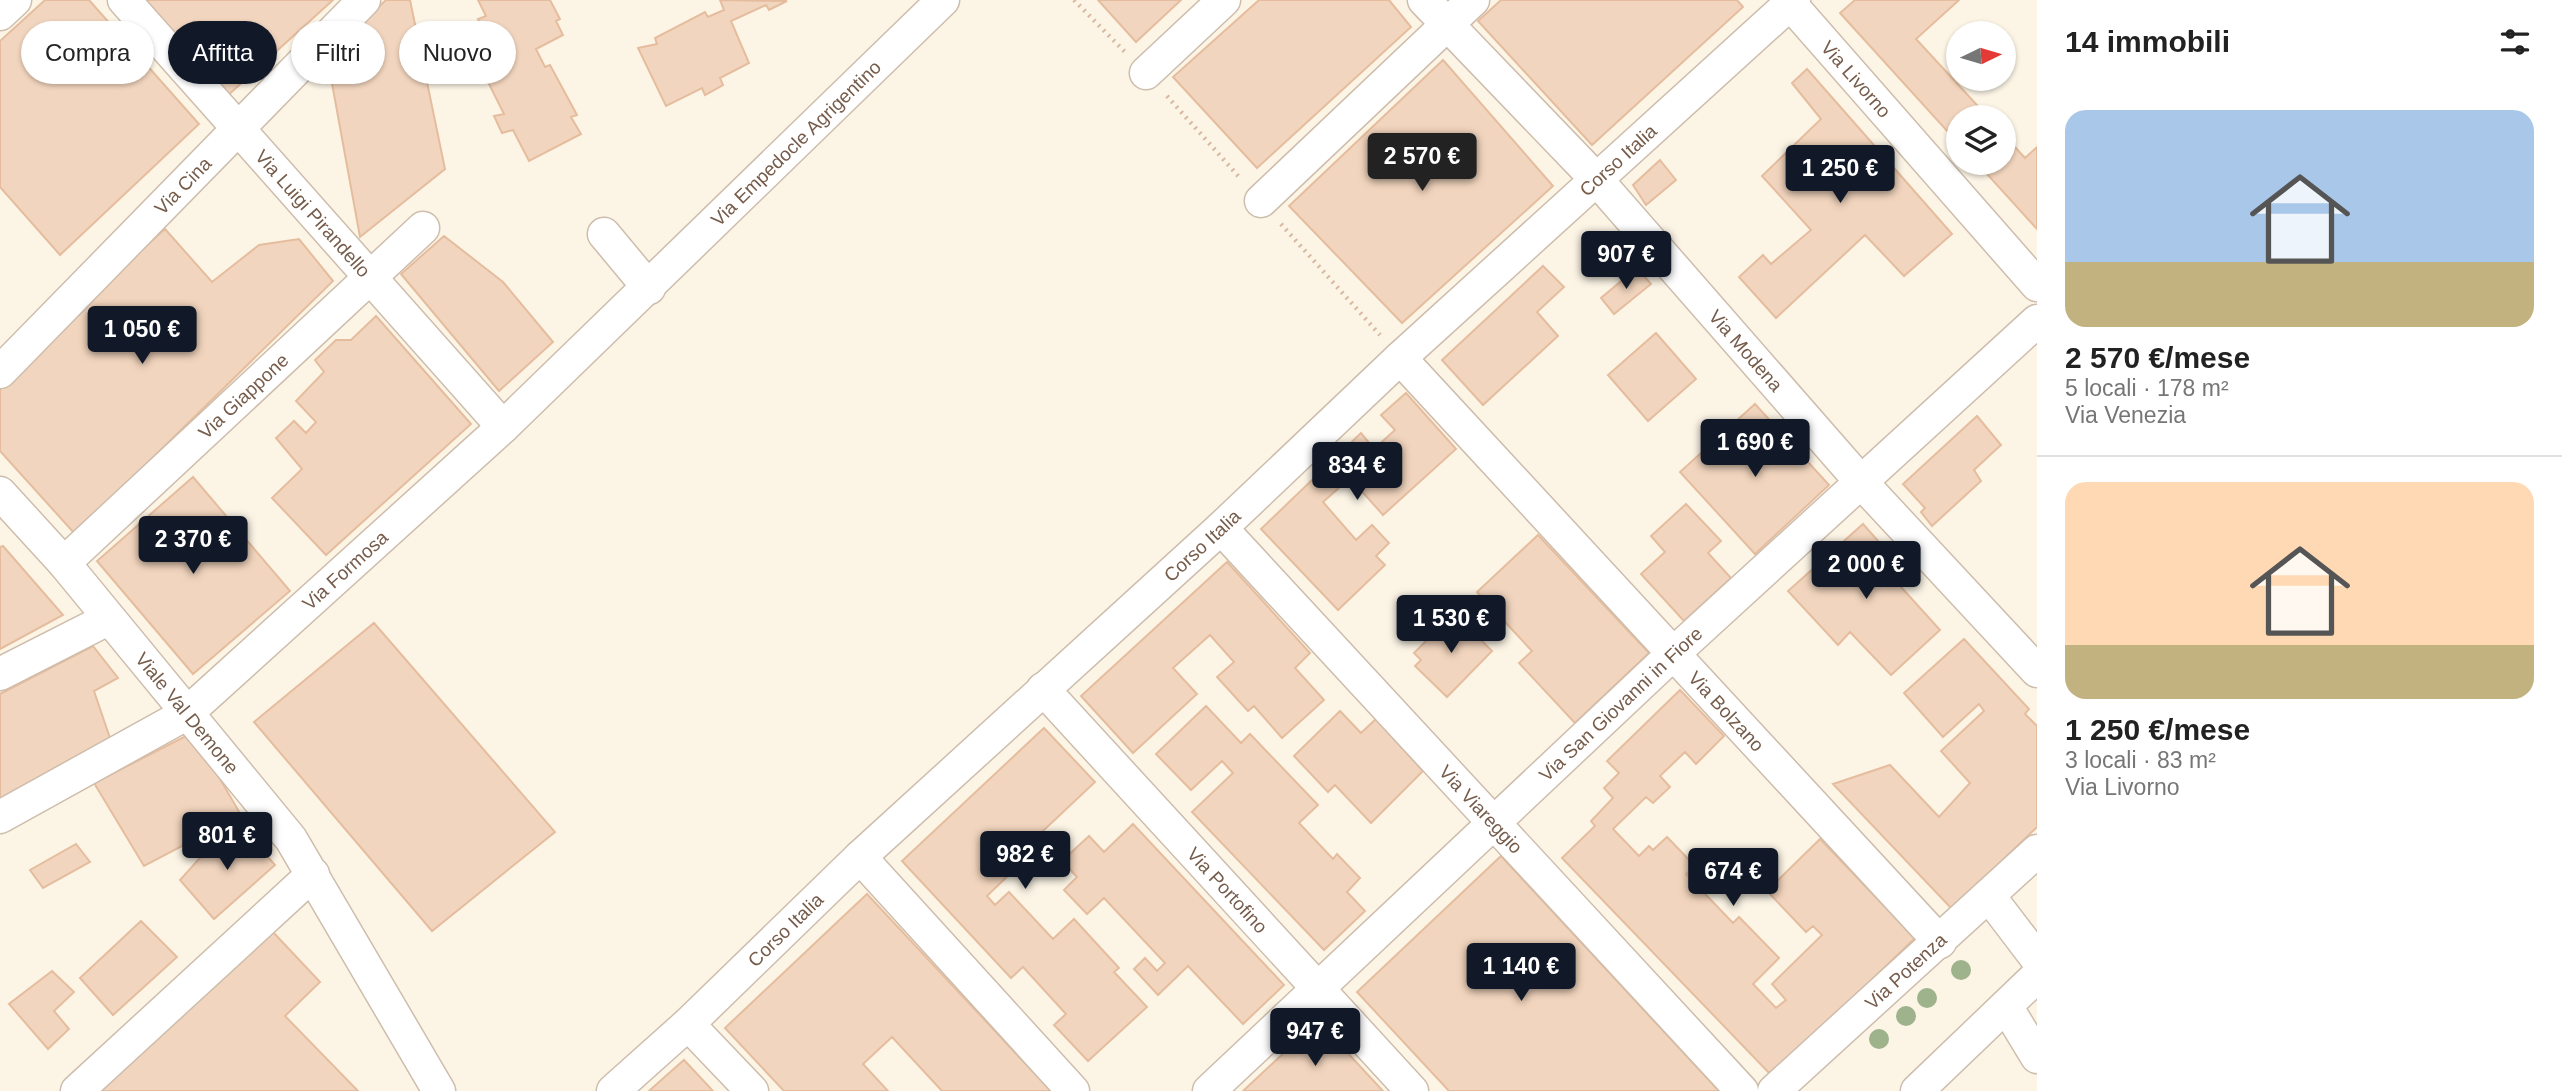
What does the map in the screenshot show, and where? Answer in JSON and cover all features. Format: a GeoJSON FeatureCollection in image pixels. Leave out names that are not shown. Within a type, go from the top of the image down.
{"type":"FeatureCollection","features":[{"type":"Feature","properties":{"kind":"street"},"geometry":{"type":"LineString","coordinates":[[0,14],[15,0]]}},
{"type":"Feature","properties":{"kind":"street","name":"Via Luigi Pirandello"},"geometry":{"type":"LineString","coordinates":[[124,0],[503,427]]}},
{"type":"Feature","properties":{"kind":"street","name":"Via Cina"},"geometry":{"type":"LineString","coordinates":[[0,372],[364,0]]}},
{"type":"Feature","properties":{"kind":"street","name":"Via Empedocle Agrigentino"},"geometry":{"type":"LineString","coordinates":[[503,427],[943,0]]}},
{"type":"Feature","properties":{"kind":"street"},"geometry":{"type":"LineString","coordinates":[[1146,73],[1224,0]]}},
{"type":"Feature","properties":{"kind":"street","name":"Via Modena"},"geometry":{"type":"LineString","coordinates":[[1424,0],[1597,180],[1862,483],[2037,671]]}},
{"type":"Feature","properties":{"kind":"street"},"geometry":{"type":"LineString","coordinates":[[1261,201],[1473,0]]}},
{"type":"Feature","properties":{"kind":"street","name":"Corso Italia"},"geometry":{"type":"LineString","coordinates":[[613,1091],[688,1024],[860,857],[1790,1]]}},
{"type":"Feature","properties":{"kind":"street","name":"Via Livorno"},"geometry":{"type":"LineString","coordinates":[[1790,1],[2037,285]]}},
{"type":"Feature","properties":{"kind":"street","name":"Via Giappone"},"geometry":{"type":"LineString","coordinates":[[65,563],[423,229]]}},
{"type":"Feature","properties":{"kind":"street"},"geometry":{"type":"LineString","coordinates":[[604,233],[649,288]]}},
{"type":"Feature","properties":{"kind":"street","name":"Via San Giovanni in Fiore"},"geometry":{"type":"LineString","coordinates":[[1209,1091],[1315,988],[1674,653],[2037,321]]}},
{"type":"Feature","properties":{"kind":"street","name":"Via Bolzano"},"geometry":{"type":"LineString","coordinates":[[1400,358],[1940,942]]}},
{"type":"Feature","properties":{"kind":"street","name":"Via Formosa"},"geometry":{"type":"LineString","coordinates":[[0,817],[186,714],[503,427]]}},
{"type":"Feature","properties":{"kind":"street","name":"Viale Val Demone"},"geometry":{"type":"LineString","coordinates":[[4,505],[65,563],[108,619],[291,839],[313,874],[429,1086]]}},
{"type":"Feature","properties":{"kind":"street","name":"Via Viareggio"},"geometry":{"type":"LineString","coordinates":[[1221,527],[1742,1091]]}},
{"type":"Feature","properties":{"kind":"street"},"geometry":{"type":"LineString","coordinates":[[0,674],[108,619]]}},
{"type":"Feature","properties":{"kind":"street","name":"Via Portofino"},"geometry":{"type":"LineString","coordinates":[[1043,689],[1412,1091]]}},
{"type":"Feature","properties":{"kind":"street","name":"Via Potenza"},"geometry":{"type":"LineString","coordinates":[[1774,1091],[2037,851]]}},
{"type":"Feature","properties":{"kind":"street"},"geometry":{"type":"LineString","coordinates":[[860,857],[1073,1091]]}},
{"type":"Feature","properties":{"kind":"street"},"geometry":{"type":"LineString","coordinates":[[77,1091],[313,874]]}},
{"type":"Feature","properties":{"kind":"street"},"geometry":{"type":"LineString","coordinates":[[1989,896],[2037,959]]}},
{"type":"Feature","properties":{"kind":"street"},"geometry":{"type":"LineString","coordinates":[[1917,1091],[2037,976]]}},
{"type":"Feature","properties":{"kind":"street"},"geometry":{"type":"LineString","coordinates":[[2006,1006],[2037,1057]]}},
{"type":"Feature","properties":{"kind":"street"},"geometry":{"type":"LineString","coordinates":[[688,1024],[752,1091]]}},
{"type":"Feature","properties":{"kind":"building"},"geometry":{"type":"Polygon","coordinates":[[[45,0],[89,0],[108,21],[22,21],[45,0]]]}},
{"type":"Feature","properties":{"kind":"building"},"geometry":{"type":"Polygon","coordinates":[[[142,0],[333,0],[310,21],[291,21],[291,38],[277,51],[277,21],[168,21],[168,30],[142,0]]]}},
{"type":"Feature","properties":{"kind":"building"},"geometry":{"type":"Polygon","coordinates":[[[386,0],[410,0],[414,21],[399,21],[399,84],[427,84],[445,169],[360,237],[332,84],[385,84],[385,21],[364,21],[386,0]]]}},
{"type":"Feature","properties":{"kind":"building"},"geometry":{"type":"Polygon","coordinates":[[[478,0],[550,0],[560,19],[556,21],[563,35],[536,49],[545,67],[550,65],[577,115],[571,117],[581,134],[529,161],[513,130],[502,133],[494,116],[504,114],[489,84],[516,84],[516,21],[479,21],[478,19],[486,16],[478,0]]]}},
{"type":"Feature","properties":{"kind":"building"},"geometry":{"type":"Polygon","coordinates":[[[720,0],[787,1],[769,10],[766,5],[731,21],[749,63],[720,78],[723,85],[705,95],[702,88],[666,106],[638,48],[657,44],[655,38],[705,12],[708,17],[724,10],[720,0]]]}},
{"type":"Feature","properties":{"kind":"building"},"geometry":{"type":"Polygon","coordinates":[[[1098,0],[1181,0],[1136,42],[1098,0]]]}},
{"type":"Feature","properties":{"kind":"building"},"geometry":{"type":"Polygon","coordinates":[[[1259,0],[1389,0],[1411,27],[1257,168],[1173,77],[1259,0]]]}},
{"type":"Feature","properties":{"kind":"building"},"geometry":{"type":"Polygon","coordinates":[[[1501,0],[1737,0],[1743,7],[1592,145],[1478,21],[1501,0]]]}},
{"type":"Feature","properties":{"kind":"building"},"geometry":{"type":"Polygon","coordinates":[[[1855,0],[1959,0],[1916,39],[1946,72],[1946,91],[1964,91],[1977,105],[1946,105],[1946,130],[1840,13],[1855,0]]]}},
{"type":"Feature","properties":{"kind":"building"},"geometry":{"type":"Polygon","coordinates":[[[21,22],[21,84],[154,84],[154,73],[199,124],[60,255],[0,187],[0,41],[21,22]]]}},
{"type":"Feature","properties":{"kind":"building"},"geometry":{"type":"Polygon","coordinates":[[[1443,60],[1553,186],[1402,323],[1289,206],[1443,60]]]}},
{"type":"Feature","properties":{"kind":"building"},"geometry":{"type":"Polygon","coordinates":[[[1807,69],[1952,234],[1904,276],[1865,235],[1776,318],[1739,277],[1763,255],[1771,264],[1811,230],[1762,176],[1821,119],[1792,83],[1807,69]]]}},
{"type":"Feature","properties":{"kind":"building"},"geometry":{"type":"Polygon","coordinates":[[[215,84],[240,84],[226,97],[215,84]]]}},
{"type":"Feature","properties":{"kind":"building"},"geometry":{"type":"Polygon","coordinates":[[[2037,147],[2037,229],[1988,175],[2016,175],[2016,148],[2025,158],[2037,147]]]}},
{"type":"Feature","properties":{"kind":"building"},"geometry":{"type":"Polygon","coordinates":[[[1660,160],[1676,180],[1646,205],[1633,185],[1660,160]]]}},
{"type":"Feature","properties":{"kind":"building"},"geometry":{"type":"Polygon","coordinates":[[[165,229],[212,282],[259,245],[299,239],[333,281],[75,534],[0,451],[0,377],[165,229]]]}},
{"type":"Feature","properties":{"kind":"building"},"geometry":{"type":"Polygon","coordinates":[[[444,236],[503,282],[553,342],[499,391],[401,274],[444,236]]]}},
{"type":"Feature","properties":{"kind":"building"},"geometry":{"type":"Polygon","coordinates":[[[1543,266],[1564,287],[1537,312],[1558,336],[1483,405],[1442,360],[1543,266]]]}},
{"type":"Feature","properties":{"kind":"building"},"geometry":{"type":"Polygon","coordinates":[[[1637,268],[1651,284],[1614,314],[1601,298],[1637,268]]]}},
{"type":"Feature","properties":{"kind":"building"},"geometry":{"type":"Polygon","coordinates":[[[376,316],[471,424],[326,555],[272,498],[302,469],[276,438],[294,421],[306,433],[316,422],[296,401],[324,372],[315,360],[336,340],[351,340],[376,316]]]}},
{"type":"Feature","properties":{"kind":"building"},"geometry":{"type":"Polygon","coordinates":[[[1656,333],[1696,379],[1648,421],[1608,375],[1656,333]]]}},
{"type":"Feature","properties":{"kind":"building"},"geometry":{"type":"Polygon","coordinates":[[[1406,393],[1456,449],[1383,515],[1350,478],[1323,502],[1356,540],[1372,525],[1389,543],[1376,556],[1385,565],[1338,610],[1261,529],[1361,433],[1374,449],[1395,430],[1381,415],[1406,393]]]}},
{"type":"Feature","properties":{"kind":"building"},"geometry":{"type":"Polygon","coordinates":[[[1755,404],[1829,485],[1755,554],[1680,472],[1755,404]]]}},
{"type":"Feature","properties":{"kind":"building"},"geometry":{"type":"Polygon","coordinates":[[[1977,416],[2001,445],[1974,470],[1981,481],[1932,526],[1921,512],[1925,508],[1903,484],[1977,416]]]}},
{"type":"Feature","properties":{"kind":"building"},"geometry":{"type":"Polygon","coordinates":[[[193,477],[290,591],[193,674],[97,561],[193,477]]]}},
{"type":"Feature","properties":{"kind":"building"},"geometry":{"type":"Polygon","coordinates":[[[1686,504],[1721,541],[1708,553],[1731,578],[1684,621],[1641,574],[1665,552],[1651,536],[1686,504]]]}},
{"type":"Feature","properties":{"kind":"building"},"geometry":{"type":"Polygon","coordinates":[[[1863,524],[1910,577],[1901,587],[1940,630],[1891,675],[1850,632],[1838,645],[1788,591],[1863,524]]]}},
{"type":"Feature","properties":{"kind":"building"},"geometry":{"type":"Polygon","coordinates":[[[1538,535],[1649,653],[1575,723],[1519,663],[1532,651],[1477,592],[1538,535]]]}},
{"type":"Feature","properties":{"kind":"building"},"geometry":{"type":"Polygon","coordinates":[[[3,546],[63,615],[0,649],[0,547],[3,546]]]}},
{"type":"Feature","properties":{"kind":"building"},"geometry":{"type":"Polygon","coordinates":[[[1227,562],[1310,653],[1295,668],[1324,700],[1282,738],[1254,706],[1248,711],[1217,677],[1234,662],[1210,635],[1173,668],[1197,694],[1133,753],[1081,696],[1227,562]]]}},
{"type":"Feature","properties":{"kind":"building"},"geometry":{"type":"Polygon","coordinates":[[[1454,613],[1492,651],[1447,697],[1415,666],[1421,660],[1414,653],[1454,613]]]}},
{"type":"Feature","properties":{"kind":"building"},"geometry":{"type":"Polygon","coordinates":[[[374,623],[555,832],[432,931],[254,722],[374,623]]]}},
{"type":"Feature","properties":{"kind":"building"},"geometry":{"type":"Polygon","coordinates":[[[1964,639],[2029,709],[2025,714],[2037,726],[2037,827],[1952,909],[1833,784],[1890,765],[1939,817],[1970,783],[1941,751],[1984,711],[1979,704],[1943,737],[1904,693],[1964,639]]]}},
{"type":"Feature","properties":{"kind":"building"},"geometry":{"type":"Polygon","coordinates":[[[93,646],[118,678],[94,691],[112,744],[0,802],[0,694],[93,646]]]}},
{"type":"Feature","properties":{"kind":"building"},"geometry":{"type":"Polygon","coordinates":[[[1680,690],[1724,736],[1696,764],[1685,752],[1660,776],[1670,787],[1653,803],[1646,797],[1613,829],[1639,856],[1649,846],[1653,850],[1667,837],[1695,866],[1686,874],[1733,923],[1739,917],[1779,958],[1753,984],[1776,1008],[1786,1000],[1772,984],[1822,935],[1813,926],[1806,932],[1767,891],[1820,839],[1915,938],[1772,1076],[1562,858],[1595,826],[1591,821],[1613,798],[1604,788],[1619,773],[1607,761],[1680,690]]]}},
{"type":"Feature","properties":{"kind":"building"},"geometry":{"type":"Polygon","coordinates":[[[1206,706],[1241,743],[1250,734],[1318,805],[1299,823],[1333,859],[1337,854],[1360,878],[1347,892],[1365,911],[1324,950],[1192,812],[1233,773],[1222,761],[1191,790],[1156,754],[1206,706]]]}},
{"type":"Feature","properties":{"kind":"building"},"geometry":{"type":"Polygon","coordinates":[[[1340,711],[1361,733],[1376,719],[1423,771],[1371,823],[1335,785],[1328,792],[1294,756],[1340,711]]]}},
{"type":"Feature","properties":{"kind":"building"},"geometry":{"type":"Polygon","coordinates":[[[1044,728],[1095,782],[1011,861],[1017,867],[987,896],[995,905],[1009,892],[1053,939],[1074,919],[1119,968],[1114,972],[1147,1007],[1088,1061],[1054,1025],[1066,1014],[1023,967],[1011,978],[902,861],[1044,728]]]}},
{"type":"Feature","properties":{"kind":"building"},"geometry":{"type":"Polygon","coordinates":[[[186,736],[216,772],[241,815],[144,866],[94,783],[186,736]]]}},
{"type":"Feature","properties":{"kind":"building"},"geometry":{"type":"Polygon","coordinates":[[[1133,824],[1284,985],[1243,1024],[1188,966],[1158,995],[1134,969],[1145,958],[1157,971],[1165,963],[1104,898],[1087,914],[1064,890],[1077,877],[1062,861],[1089,836],[1104,852],[1133,824]]]}},
{"type":"Feature","properties":{"kind":"building"},"geometry":{"type":"Polygon","coordinates":[[[243,829],[275,865],[214,919],[180,880],[207,850],[243,829]]]}},
{"type":"Feature","properties":{"kind":"building"},"geometry":{"type":"Polygon","coordinates":[[[76,844],[90,862],[43,888],[30,870],[76,844]]]}},
{"type":"Feature","properties":{"kind":"building"},"geometry":{"type":"Polygon","coordinates":[[[1501,856],[1719,1091],[1449,1091],[1357,992],[1501,856]]]}},
{"type":"Feature","properties":{"kind":"building"},"geometry":{"type":"Polygon","coordinates":[[[867,894],[1051,1091],[942,1091],[892,1037],[863,1064],[888,1091],[784,1091],[725,1028],[867,894]]]}},
{"type":"Feature","properties":{"kind":"building"},"geometry":{"type":"Polygon","coordinates":[[[141,921],[177,957],[113,1015],[80,978],[141,921]]]}},
{"type":"Feature","properties":{"kind":"building"},"geometry":{"type":"Polygon","coordinates":[[[272,931],[320,982],[285,1016],[358,1091],[100,1091],[272,931]]]}},
{"type":"Feature","properties":{"kind":"building"},"geometry":{"type":"Polygon","coordinates":[[[52,971],[74,992],[54,1011],[69,1029],[48,1049],[9,1004],[52,971]]]}},
{"type":"Feature","properties":{"kind":"building"},"geometry":{"type":"Polygon","coordinates":[[[1318,1021],[1383,1091],[1243,1091],[1318,1021]]]}},
{"type":"Feature","properties":{"kind":"building"},"geometry":{"type":"Polygon","coordinates":[[[684,1060],[713,1091],[649,1091],[668,1074],[684,1060]]]}}]}
